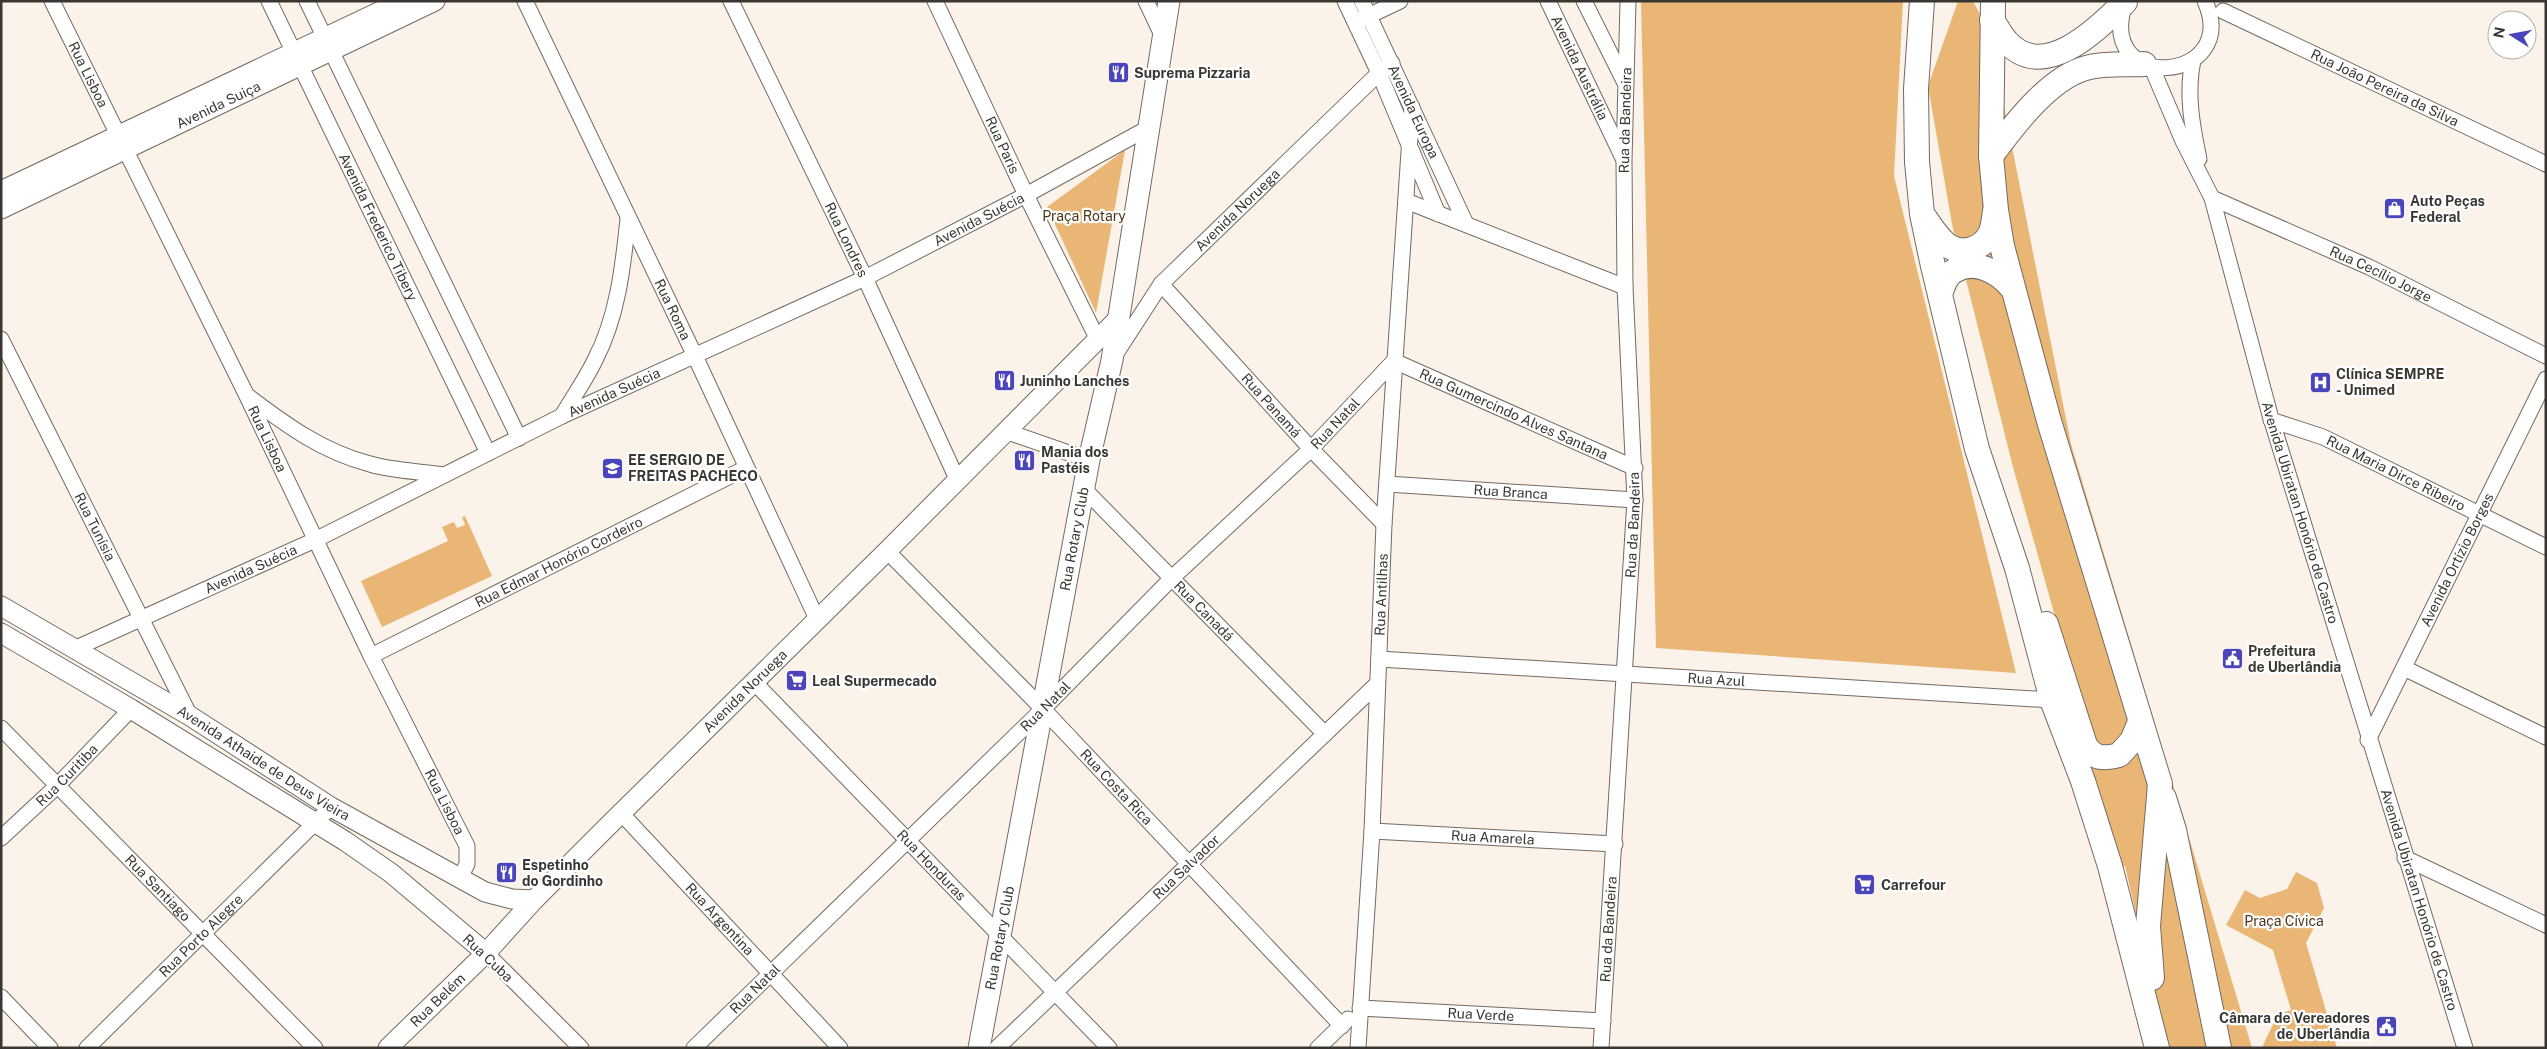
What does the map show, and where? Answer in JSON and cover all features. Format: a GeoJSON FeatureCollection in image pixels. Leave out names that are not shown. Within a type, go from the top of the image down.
{"type":"FeatureCollection","features":[{"type":"Feature","properties":{"kind":"main road","name":"Rua Rotary Club"},"geometry":{"type":"LineString","coordinates":[[979,1048],[1089,460],[1112,360],[1169,1]]}},
{"type":"Feature","properties":{"kind":"main road"},"geometry":{"type":"LineString","coordinates":[[1922,1],[1916,89],[1917,162],[1922,214],[1940,294],[1977,449],[2017,568],[2052,700],[2083,781],[2112,875],[2158,1048]]}},
{"type":"Feature","properties":{"kind":"main road"},"geometry":{"type":"LineString","coordinates":[[1992,11],[2008,43],[2022,53],[2040,56],[2058,53],[2074,46],[2093,32],[2125,2]]}},
{"type":"Feature","properties":{"kind":"main road"},"geometry":{"type":"LineString","coordinates":[[1992,11],[1992,156],[1996,210],[2012,288],[2049,421],[2174,830],[2219,1048]]}},
{"type":"Feature","properties":{"kind":"main road"},"geometry":{"type":"LineString","coordinates":[[1992,156],[2011,129],[2032,106],[2070,75],[2099,66],[2148,66]]}},
{"type":"Feature","properties":{"kind":"main road"},"geometry":{"type":"LineString","coordinates":[[1922,214],[1948,245],[1959,250],[1970,250],[1980,246],[1990,233],[1996,210]]}},
{"type":"Feature","properties":{"kind":"main road"},"geometry":{"type":"LineString","coordinates":[[1940,294],[1945,281],[1952,271],[1966,266],[1988,269],[2003,277],[2012,288]]}},
{"type":"Feature","properties":{"kind":"main road"},"geometry":{"type":"LineString","coordinates":[[2017,568],[2040,605],[2085,745],[2090,753],[2098,758],[2118,755],[2132,741],[2140,722]]}},
{"type":"Feature","properties":{"kind":"main road"},"geometry":{"type":"LineString","coordinates":[[2083,781],[2106,902],[2144,1048]]}},
{"type":"Feature","properties":{"kind":"main road"},"geometry":{"type":"LineString","coordinates":[[2160,784],[2148,926],[2148,950],[2169,1048]]}},
{"type":"Feature","properties":{"kind":"street","name":"Rua Lisboa"},"geometry":{"type":"LineString","coordinates":[[52,1],[246,394],[371,656],[467,846],[467,864],[460,878]]}},
{"type":"Feature","properties":{"kind":"street","name":"Avenida Frederico Tibery"},"geometry":{"type":"LineString","coordinates":[[269,1],[488,453]]}},
{"type":"Feature","properties":{"kind":"street"},"geometry":{"type":"LineString","coordinates":[[307,1],[519,438]]}},
{"type":"Feature","properties":{"kind":"street","name":"Avenida Suiça"},"geometry":{"type":"LineString","coordinates":[[328,45],[402,1]]}},
{"type":"Feature","properties":{"kind":"street","name":"Avenida Suiça"},"geometry":{"type":"LineString","coordinates":[[1,209],[122,143],[328,45],[435,1]]}},
{"type":"Feature","properties":{"kind":"street","name":"Rua Roma"},"geometry":{"type":"LineString","coordinates":[[525,1],[817,620]]}},
{"type":"Feature","properties":{"kind":"street","name":"Rua Londres"},"geometry":{"type":"LineString","coordinates":[[732,1],[866,278],[958,479]]}},
{"type":"Feature","properties":{"kind":"street","name":"Rua Paris"},"geometry":{"type":"LineString","coordinates":[[934,1],[1026,196],[1098,340]]}},
{"type":"Feature","properties":{"kind":"street"},"geometry":{"type":"LineString","coordinates":[[1146,1],[1164,36]]}},
{"type":"Feature","properties":{"kind":"street","name":"Avenida Europa"},"geometry":{"type":"LineString","coordinates":[[1345,1],[1362,19],[1392,63],[1466,224]]}},
{"type":"Feature","properties":{"kind":"street","name":"Avenida Europa"},"geometry":{"type":"LineString","coordinates":[[1362,1],[1362,19],[1379,73],[1438,214]]}},
{"type":"Feature","properties":{"kind":"street"},"geometry":{"type":"LineString","coordinates":[[1362,19],[1400,1]]}},
{"type":"Feature","properties":{"kind":"street","name":"Avenida Austrália"},"geometry":{"type":"LineString","coordinates":[[1548,1],[1624,161]]}},
{"type":"Feature","properties":{"kind":"street"},"geometry":{"type":"LineString","coordinates":[[1584,1],[1626,84]]}},
{"type":"Feature","properties":{"kind":"street","name":"Rua da Bandeira"},"geometry":{"type":"LineString","coordinates":[[1601,1048],[1635,500],[1635,468],[1625,287],[1624,161],[1628,1]]}},
{"type":"Feature","properties":{"kind":"street"},"geometry":{"type":"LineString","coordinates":[[2125,2],[2120,16],[2122,37],[2132,55],[2148,66],[2169,69],[2182,66],[2193,60],[2203,50],[2209,38],[2216,6]]}},
{"type":"Feature","properties":{"kind":"street","name":"Rua João Pereira da Silva"},"geometry":{"type":"LineString","coordinates":[[2216,6],[2546,164]]}},
{"type":"Feature","properties":{"kind":"street","name":"Avenida Ubiratan Honório de Castro"},"geometry":{"type":"LineString","coordinates":[[2193,60],[2189,95],[2191,121],[2203,178]]}},
{"type":"Feature","properties":{"kind":"street","name":"Avenida Noruega"},"geometry":{"type":"LineString","coordinates":[[1112,360],[1161,284],[1379,73],[1392,63]]}},
{"type":"Feature","properties":{"kind":"street","name":"Avenida Ubiratan Honório de Castro"},"geometry":{"type":"LineString","coordinates":[[2148,66],[2212,198],[2271,420],[2368,740],[2465,1048]]}},
{"type":"Feature","properties":{"kind":"street","name":"Rua Antilhas"},"geometry":{"type":"LineString","coordinates":[[1358,1048],[1372,831],[1384,524],[1412,107]]}},
{"type":"Feature","properties":{"kind":"street","name":"Avenida Suécia"},"geometry":{"type":"LineString","coordinates":[[74,649],[315,540],[562,416],[866,278],[1026,196],[1150,127]]}},
{"type":"Feature","properties":{"kind":"street","name":"Avenida Suiça"},"geometry":{"type":"LineString","coordinates":[[1,191],[122,143]]}},
{"type":"Feature","properties":{"kind":"street","name":"Rua Cecílio Jorge"},"geometry":{"type":"LineString","coordinates":[[2212,198],[2369,267],[2546,356]]}},
{"type":"Feature","properties":{"kind":"street"},"geometry":{"type":"LineString","coordinates":[[1406,201],[1625,287]]}},
{"type":"Feature","properties":{"kind":"street"},"geometry":{"type":"LineString","coordinates":[[562,416],[596,358],[613,314],[622,270],[628,219]]}},
{"type":"Feature","properties":{"kind":"street"},"geometry":{"type":"LineString","coordinates":[[1118,319],[1161,284]]}},
{"type":"Feature","properties":{"kind":"street","name":"Rua Panamá"},"geometry":{"type":"LineString","coordinates":[[1161,284],[1311,449],[1384,524]]}},
{"type":"Feature","properties":{"kind":"street","name":"Avenida Noruega"},"geometry":{"type":"LineString","coordinates":[[486,953],[534,900],[887,552],[1118,319]]}},
{"type":"Feature","properties":{"kind":"street","name":"Rua Tunísia"},"geometry":{"type":"LineString","coordinates":[[1,339],[190,716]]}},
{"type":"Feature","properties":{"kind":"street","name":"Rua Natal"},"geometry":{"type":"LineString","coordinates":[[694,1048],[770,972],[1043,709],[1173,577],[1311,449],[1394,361]]}},
{"type":"Feature","properties":{"kind":"street","name":"Rua Gumercindo Alves Santana"},"geometry":{"type":"LineString","coordinates":[[1394,361],[1635,468]]}},
{"type":"Feature","properties":{"kind":"street","name":"Avenida Ortízio Borges"},"geometry":{"type":"LineString","coordinates":[[2368,740],[2546,379]]}},
{"type":"Feature","properties":{"kind":"street"},"geometry":{"type":"LineString","coordinates":[[246,394],[293,431],[334,452],[370,465],[443,475]]}},
{"type":"Feature","properties":{"kind":"street","name":"Rua Maria Dirce Ribeiro"},"geometry":{"type":"LineString","coordinates":[[2271,420],[2323,438],[2546,547]]}},
{"type":"Feature","properties":{"kind":"street"},"geometry":{"type":"LineString","coordinates":[[1005,431],[1089,460]]}},
{"type":"Feature","properties":{"kind":"street","name":"Rua Edmar Honório Cordeiro"},"geometry":{"type":"LineString","coordinates":[[371,656],[746,468]]}},
{"type":"Feature","properties":{"kind":"street","name":"Rua Branca"},"geometry":{"type":"LineString","coordinates":[[1387,484],[1635,500]]}},
{"type":"Feature","properties":{"kind":"street","name":"Rua Canadá"},"geometry":{"type":"LineString","coordinates":[[1084,489],[1173,577],[1325,734]]}},
{"type":"Feature","properties":{"kind":"street","name":"Rua Costa Rica"},"geometry":{"type":"LineString","coordinates":[[887,552],[1043,709],[1342,1026]]}},
{"type":"Feature","properties":{"kind":"street","name":"Avenida Athaide de Deus Vieira"},"geometry":{"type":"LineString","coordinates":[[1,606],[190,716],[331,808],[486,892],[512,899],[534,900]]}},
{"type":"Feature","properties":{"kind":"street","name":"Avenida Athaide de Deus Vieira"},"geometry":{"type":"LineString","coordinates":[[1,633],[131,709],[316,824],[391,874]]}},
{"type":"Feature","properties":{"kind":"street","name":"Rua Azul"},"geometry":{"type":"LineString","coordinates":[[1379,659],[2052,700]]}},
{"type":"Feature","properties":{"kind":"street"},"geometry":{"type":"LineString","coordinates":[[2404,668],[2546,737]]}},
{"type":"Feature","properties":{"kind":"street","name":"Rua Honduras"},"geometry":{"type":"LineString","coordinates":[[754,682],[1109,1048]]}},
{"type":"Feature","properties":{"kind":"street","name":"Rua Salvador"},"geometry":{"type":"LineString","coordinates":[[997,1048],[1377,684]]}},
{"type":"Feature","properties":{"kind":"street","name":"Rua Curitiba"},"geometry":{"type":"LineString","coordinates":[[1,838],[57,786],[131,709]]}},
{"type":"Feature","properties":{"kind":"street","name":"Rua Santiago"},"geometry":{"type":"LineString","coordinates":[[1,728],[315,1048]]}},
{"type":"Feature","properties":{"kind":"street","name":"Rua Porto Alegre"},"geometry":{"type":"LineString","coordinates":[[87,1048],[331,808]]}},
{"type":"Feature","properties":{"kind":"street","name":"Rua Argentina"},"geometry":{"type":"LineString","coordinates":[[621,813],[840,1048]]}},
{"type":"Feature","properties":{"kind":"street","name":"Rua Amarela"},"geometry":{"type":"LineString","coordinates":[[1372,831],[1615,844]]}},
{"type":"Feature","properties":{"kind":"street"},"geometry":{"type":"LineString","coordinates":[[2405,858],[2546,925]]}},
{"type":"Feature","properties":{"kind":"street","name":"Rua Cuba"},"geometry":{"type":"LineString","coordinates":[[391,874],[486,953],[581,1048]]}},
{"type":"Feature","properties":{"kind":"street"},"geometry":{"type":"LineString","coordinates":[[486,892],[501,910],[506,930]]}},
{"type":"Feature","properties":{"kind":"street","name":"Rua Belém"},"geometry":{"type":"LineString","coordinates":[[388,1048],[486,953]]}},
{"type":"Feature","properties":{"kind":"street"},"geometry":{"type":"LineString","coordinates":[[1,997],[50,1048]]}},
{"type":"Feature","properties":{"kind":"street"},"geometry":{"type":"LineString","coordinates":[[1318,1048],[1360,1008]]}},
{"type":"Feature","properties":{"kind":"street","name":"Rua Verde"},"geometry":{"type":"LineString","coordinates":[[1360,1008],[1603,1021]]}},
{"type":"Feature","properties":{"kind":"green space"},"geometry":{"type":"Polygon","coordinates":[[[1641,1],[1903,1],[1894,176],[2016,673],[1656,648],[1641,1]]]}},
{"type":"Feature","properties":{"kind":"green space"},"geometry":{"type":"Polygon","coordinates":[[[1958,1],[1973,1],[1989,31],[2071,444],[2252,1048],[2150,1048],[2150,975],[2125,866],[2117,868],[2084,750],[2092,748],[2013,467],[1952,224],[1928,86],[1958,1]]]}},
{"type":"Feature","properties":{"kind":"green space","name":"Praça Rotary"},"geometry":{"type":"Polygon","coordinates":[[[1125,150],[1096,313],[1047,207],[1125,150]]]}},
{"type":"Feature","properties":{"kind":"green space"},"geometry":{"type":"Polygon","coordinates":[[[465,516],[492,576],[382,627],[361,581],[448,541],[442,527],[454,522],[457,528],[465,525],[462,517],[465,516]]]}},
{"type":"Feature","properties":{"kind":"green space","name":"Praça Cívica"},"geometry":{"type":"Polygon","coordinates":[[[2296,872],[2317,883],[2324,908],[2306,943],[2337,1048],[2264,1048],[2263,1045],[2278,1014],[2291,1010],[2273,950],[2226,925],[2245,890],[2260,898],[2287,889],[2296,872]]]}},
{"type":"Feature","properties":{"kind":"place","name":"Suprema Pizzaria"},"geometry":{"type":"Point","coordinates":[1118,73]}},
{"type":"Feature","properties":{"kind":"place","name":"Auto Peças Federal"},"geometry":{"type":"Point","coordinates":[2394,209]}},
{"type":"Feature","properties":{"kind":"place","name":"Juninho Lanches"},"geometry":{"type":"Point","coordinates":[1004,381]}},
{"type":"Feature","properties":{"kind":"place","name":"Clínica SEMPRE - Unimed"},"geometry":{"type":"Point","coordinates":[2320,382]}},
{"type":"Feature","properties":{"kind":"place","name":"Mania dos Pastéis"},"geometry":{"type":"Point","coordinates":[1025,460]}},
{"type":"Feature","properties":{"kind":"place","name":"EE SERGIO DE FREITAS PACHECO"},"geometry":{"type":"Point","coordinates":[612,468]}},
{"type":"Feature","properties":{"kind":"place","name":"Prefeitura de Uberlândia"},"geometry":{"type":"Point","coordinates":[2232,659]}},
{"type":"Feature","properties":{"kind":"place","name":"Leal Supermecado"},"geometry":{"type":"Point","coordinates":[796,681]}},
{"type":"Feature","properties":{"kind":"place","name":"Espetinho do Gordinho"},"geometry":{"type":"Point","coordinates":[506,873]}},
{"type":"Feature","properties":{"kind":"place","name":"Carrefour"},"geometry":{"type":"Point","coordinates":[1865,885]}},
{"type":"Feature","properties":{"kind":"place","name":"Câmara de Vereadores de Uberlândia"},"geometry":{"type":"Point","coordinates":[2386,1026]}}]}
